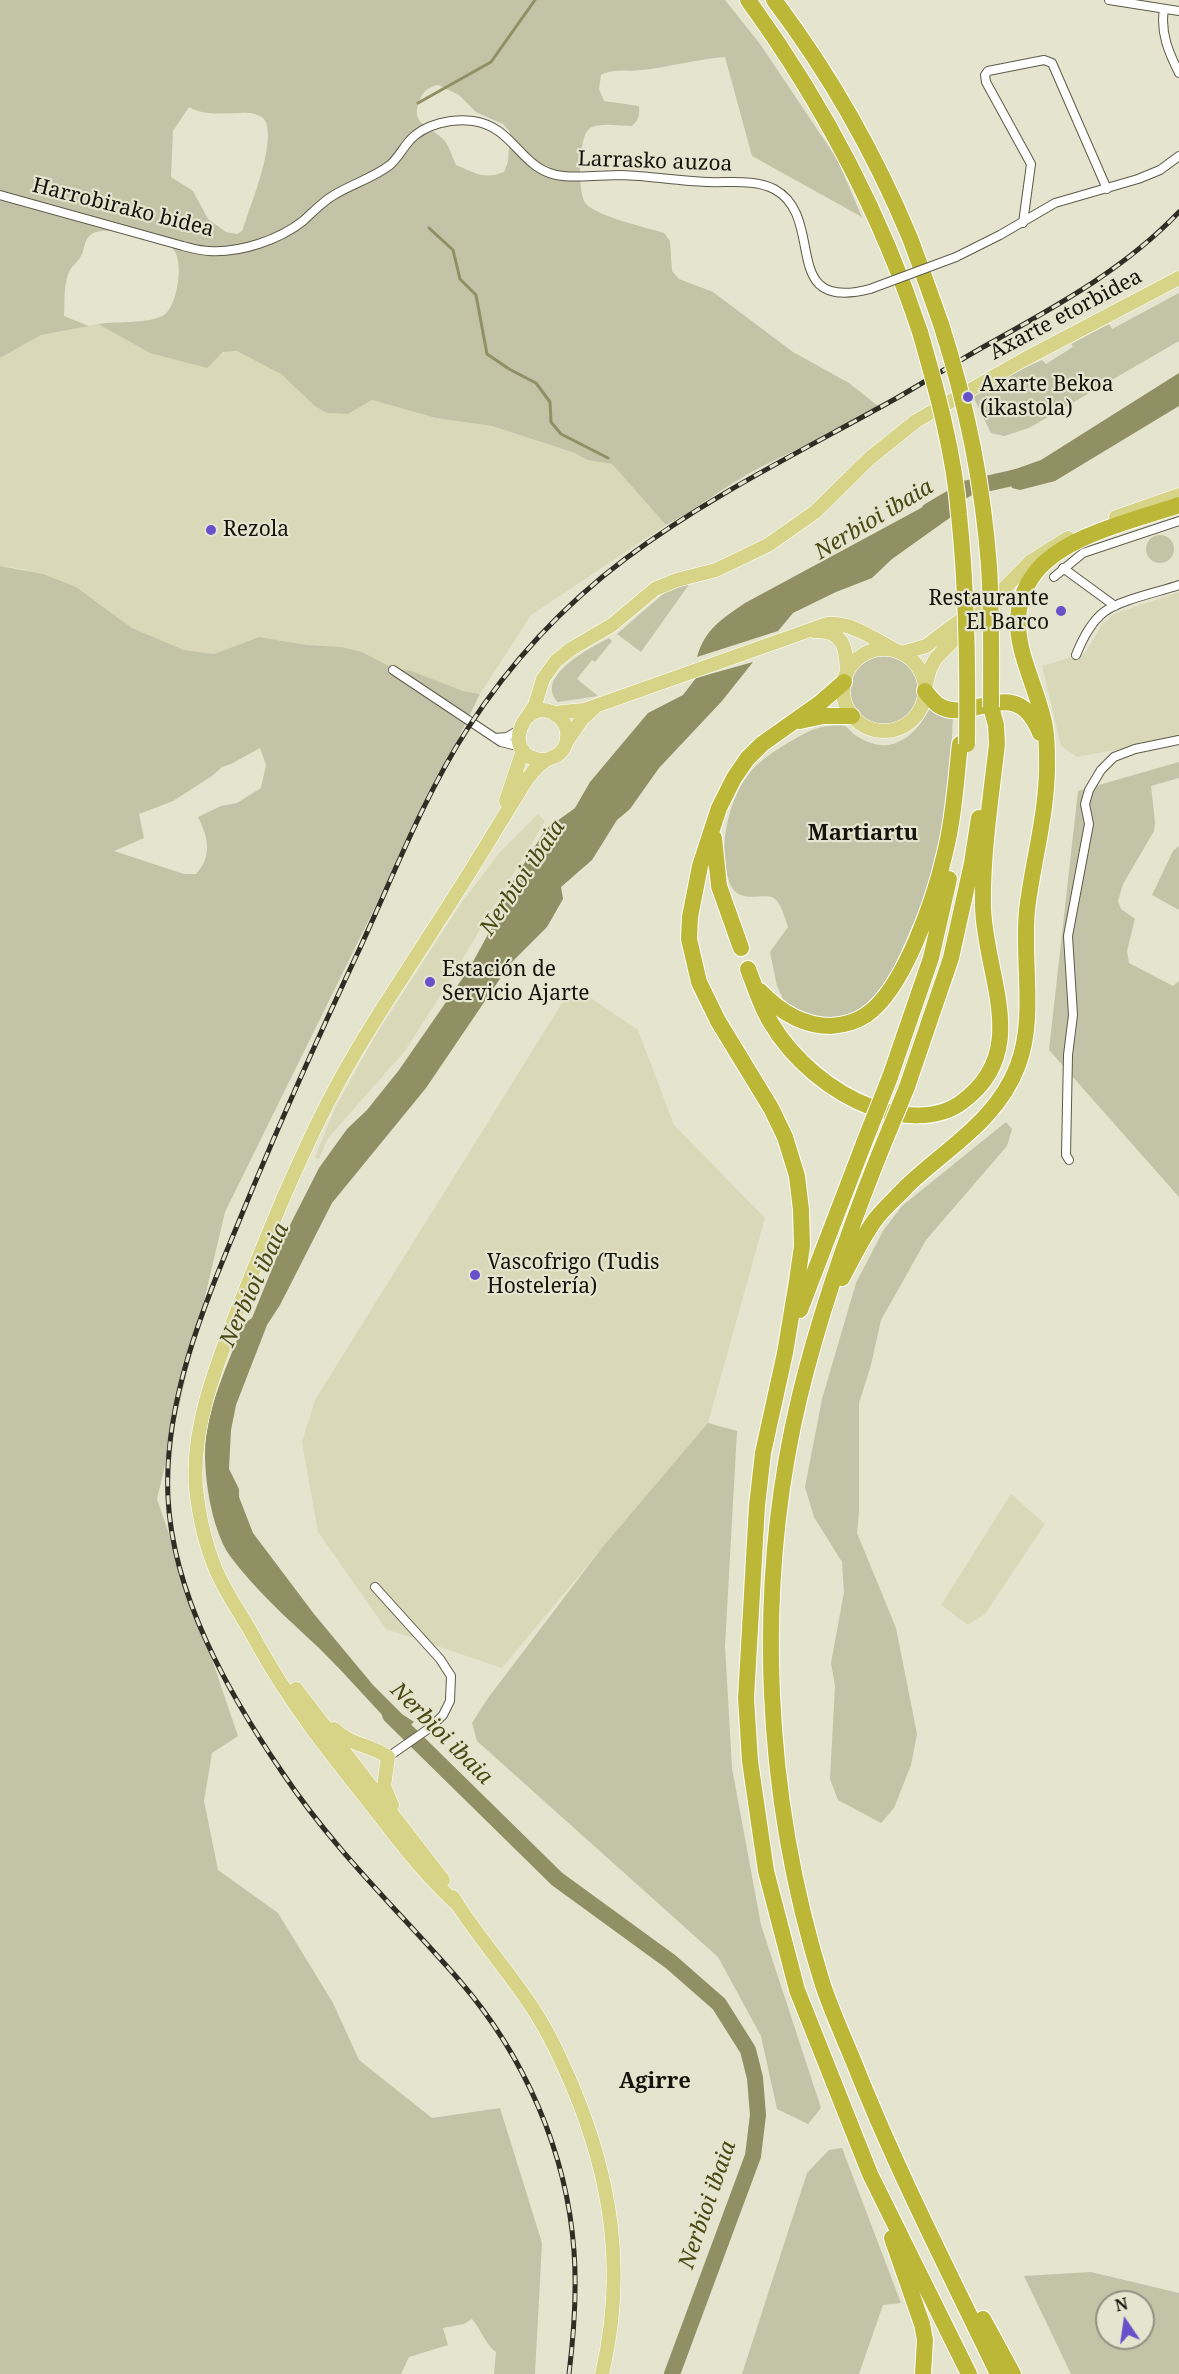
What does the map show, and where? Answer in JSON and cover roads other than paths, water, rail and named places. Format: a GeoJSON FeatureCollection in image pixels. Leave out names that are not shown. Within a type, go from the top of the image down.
{"type":"FeatureCollection","features":[{"type":"Feature","properties":{"kind":"highway"},"geometry":{"type":"LineString","coordinates":[[748,0],[802,79],[847,156],[878,219],[920,332],[942,417],[959,514],[968,676],[963,692],[964,744],[954,854],[931,958],[890,1077],[826,1238],[785,1353]]}},
{"type":"Feature","properties":{"kind":"highway"},"geometry":{"type":"LineString","coordinates":[[774,0],[832,83],[909,237],[941,324],[964,409],[983,509],[989,564],[992,634],[992,744],[983,908],[1001,1032],[993,1069],[978,1090],[957,1106],[938,1113],[904,1114],[883,1111],[865,1105],[826,1082],[788,1048],[770,1022],[750,972],[759,990],[794,1019],[812,1024],[838,1025],[857,1020],[874,1009],[887,994],[906,962],[936,888],[946,851],[964,744]]}},
{"type":"Feature","properties":{"kind":"highway"},"geometry":{"type":"LineString","coordinates":[[824,1310],[875,1220],[909,1185],[982,1122],[1010,1084],[1019,1064],[1027,1020],[1027,910],[1045,796],[1044,723],[1018,638],[1020,607],[1030,581],[1044,564],[1060,551],[1084,539],[1179,505]]}},
{"type":"Feature","properties":{"kind":"highway"},"geometry":{"type":"LineString","coordinates":[[845,677],[820,703],[762,744],[747,759],[725,794],[693,894],[689,939],[694,966],[708,1002],[777,1119],[786,1137],[797,1176],[802,1246],[785,1353],[763,1453],[756,1506],[746,1698],[750,1761],[766,1871],[797,1990],[870,2174],[922,2324],[925,2340],[923,2374]]}},
{"type":"Feature","properties":{"kind":"highway"},"geometry":{"type":"LineString","coordinates":[[925,690],[938,705],[956,710],[996,702],[1020,707],[1030,715],[1037,726],[1046,748]]}},
{"type":"Feature","properties":{"kind":"highway"},"geometry":{"type":"LineString","coordinates":[[793,722],[823,716],[852,716]]}},
{"type":"Feature","properties":{"kind":"highway"},"geometry":{"type":"LineString","coordinates":[[992,744],[972,863],[951,958],[907,1087],[845,1241],[799,1399],[776,1539],[771,1642],[777,1763],[792,1868],[823,1984],[878,2123],[998,2374]]}},
{"type":"Feature","properties":{"kind":"highway"},"geometry":{"type":"LineString","coordinates":[[714,825],[714,855],[719,886],[741,948]]}},
{"type":"Feature","properties":{"kind":"highway"},"geometry":{"type":"LineString","coordinates":[[870,2174],[969,2374]]}},
{"type":"Feature","properties":{"kind":"highway"},"geometry":{"type":"LineString","coordinates":[[945,2264],[963,2282],[1013,2374]]}},
{"type":"Feature","properties":{"kind":"main road","name":"Axarte etorbidea"},"geometry":{"type":"LineString","coordinates":[[539,690],[546,674],[564,654],[612,625],[655,589],[727,566],[768,545],[797,526],[890,440],[910,426],[1023,360],[1179,278]]}},
{"type":"Feature","properties":{"kind":"main road"},"geometry":{"type":"LineString","coordinates":[[803,632],[824,631],[840,639],[846,652],[844,700],[852,716],[868,728],[878,731],[898,729],[914,718],[920,710],[930,669],[936,658],[1030,562],[1063,540],[1113,518],[1179,495]]}},
{"type":"Feature","properties":{"kind":"main road"},"geometry":{"type":"LineString","coordinates":[[845,677],[852,664],[868,652],[888,649],[899,652],[916,650],[933,641],[999,592]]}},
{"type":"Feature","properties":{"kind":"main road"},"geometry":{"type":"LineString","coordinates":[[528,716],[538,711],[584,710],[827,624],[853,627],[899,652],[918,667],[925,690]]}},
{"type":"Feature","properties":{"kind":"main road"},"geometry":{"type":"LineString","coordinates":[[539,690],[542,704],[565,725],[567,741]]}},
{"type":"Feature","properties":{"kind":"main road"},"geometry":{"type":"LineString","coordinates":[[491,836],[507,799],[522,748],[519,730],[539,690]]}},
{"type":"Feature","properties":{"kind":"main road"},"geometry":{"type":"LineString","coordinates":[[458,1905],[440,1888],[396,1836],[301,1711],[240,1616],[215,1568],[199,1511],[196,1485],[197,1448],[209,1394],[256,1264],[322,1112],[363,1041],[532,773],[546,760],[559,754],[585,715],[609,700]]}},
{"type":"Feature","properties":{"kind":"main road"},"geometry":{"type":"LineString","coordinates":[[522,748],[532,757],[546,760]]}},
{"type":"Feature","properties":{"kind":"main road"},"geometry":{"type":"LineString","coordinates":[[257,1643],[283,1672],[432,1864],[458,1905],[535,2010],[548,2032],[583,2111],[596,2148],[611,2219],[615,2277],[612,2330],[602,2374]]}},
{"type":"Feature","properties":{"kind":"main road"},"geometry":{"type":"LineString","coordinates":[[283,1672],[294,1680],[334,1730],[344,1738],[380,1751],[387,1763],[386,1793],[391,1803],[427,1849],[432,1864]]}},
{"type":"Feature","properties":{"kind":"main road"},"geometry":{"type":"LineString","coordinates":[[301,1711],[313,1721],[351,1770],[360,1774],[378,1776],[387,1763]]}},
{"type":"Feature","properties":{"kind":"main road"},"geometry":{"type":"LineString","coordinates":[[373,1750],[364,1755],[360,1774],[369,1795],[392,1825],[396,1836]]}},
{"type":"Feature","properties":{"kind":"street"},"geometry":{"type":"LineString","coordinates":[[1109,0],[1179,11]]}},
{"type":"Feature","properties":{"kind":"street"},"geometry":{"type":"LineString","coordinates":[[1164,9],[1162,20],[1164,38],[1168,52],[1179,73]]}},
{"type":"Feature","properties":{"kind":"street"},"geometry":{"type":"LineString","coordinates":[[1023,223],[1031,164],[986,82],[985,75],[988,71],[1044,60],[1052,63],[1107,189]]}},
{"type":"Feature","properties":{"kind":"street","name":"Larrasko auzoa"},"geometry":{"type":"LineString","coordinates":[[302,221],[326,200],[381,171],[392,162],[410,139],[423,130],[451,121],[470,121],[480,122],[504,134],[528,161],[543,171],[561,176],[621,175],[707,182],[757,183],[773,188],[794,207],[800,220],[807,263],[815,279],[825,288],[837,294],[870,289],[956,257],[1023,223]]}},
{"type":"Feature","properties":{"kind":"street"},"geometry":{"type":"LineString","coordinates":[[1023,223],[1055,203],[1107,189],[1160,170],[1179,156]]}},
{"type":"Feature","properties":{"kind":"street","name":"Harrobirako bidea"},"geometry":{"type":"LineString","coordinates":[[0,195],[80,219],[209,251],[229,250],[253,244],[286,232],[302,221]]}},
{"type":"Feature","properties":{"kind":"street"},"geometry":{"type":"LineString","coordinates":[[1054,577],[1083,553],[1179,521]]}},
{"type":"Feature","properties":{"kind":"street"},"geometry":{"type":"LineString","coordinates":[[1063,568],[1115,606]]}},
{"type":"Feature","properties":{"kind":"street"},"geometry":{"type":"LineString","coordinates":[[1076,655],[1095,622],[1104,612],[1115,606],[1179,585]]}},
{"type":"Feature","properties":{"kind":"street"},"geometry":{"type":"LineString","coordinates":[[393,670],[492,737],[522,748]]}},
{"type":"Feature","properties":{"kind":"street"},"geometry":{"type":"LineString","coordinates":[[492,737],[502,739],[519,730]]}},
{"type":"Feature","properties":{"kind":"street"},"geometry":{"type":"LineString","coordinates":[[1069,1160],[1066,1155],[1068,1055],[1073,1015],[1073,987],[1068,936],[1089,824],[1085,804],[1089,790],[1101,770],[1114,757],[1179,740]]}},
{"type":"Feature","properties":{"kind":"street"},"geometry":{"type":"LineString","coordinates":[[375,1587],[451,1676],[450,1701],[443,1714],[387,1763]]}},
{"type":"Feature","properties":{"kind":"water"},"geometry":{"type":"Polygon","coordinates":[[[1179,373],[1179,406],[1055,481],[1020,490],[1012,488],[1007,472],[1041,460],[1179,373]]]}},
{"type":"Feature","properties":{"kind":"water"},"geometry":{"type":"Polygon","coordinates":[[[947,494],[951,517],[892,559],[872,578],[793,613],[778,631],[697,657],[700,647],[710,632],[745,603],[947,494]]]}},
{"type":"Feature","properties":{"kind":"water"},"geometry":{"type":"Polygon","coordinates":[[[753,662],[722,701],[659,768],[630,809],[617,820],[592,860],[561,887],[563,899],[547,927],[510,964],[426,1088],[332,1203],[280,1305],[267,1325],[236,1405],[231,1430],[229,1469],[239,1489],[239,1497],[253,1533],[314,1614],[373,1685],[402,1714],[414,1722],[400,1735],[319,1648],[261,1593],[240,1569],[223,1544],[209,1498],[205,1465],[208,1422],[216,1394],[243,1324],[252,1318],[289,1227],[319,1168],[347,1129],[367,1110],[399,1070],[469,969],[492,927],[506,892],[546,829],[575,808],[590,782],[648,713],[683,695],[696,678],[753,662]]]}},
{"type":"Feature","properties":{"kind":"waterway"},"geometry":{"type":"LineString","coordinates":[[418,103],[491,62],[535,0]]}},
{"type":"Feature","properties":{"kind":"waterway"},"geometry":{"type":"LineString","coordinates":[[429,228],[453,250],[460,279],[476,295],[487,354],[536,383],[550,402],[551,422],[561,434],[608,458]]}},
{"type":"Feature","properties":{"kind":"waterway","name":"Nerbioi ibaia"},"geometry":{"type":"LineString","coordinates":[[929,511],[968,488],[1030,474]]}},
{"type":"Feature","properties":{"kind":"waterway","name":"Nerbioi ibaia"},"geometry":{"type":"LineString","coordinates":[[390,1715],[557,1879],[671,1962],[719,2004],[748,2050],[755,2078],[758,2115],[753,2156],[672,2374]]}},
{"type":"Feature","properties":{"kind":"railway"},"geometry":{"type":"LineString","coordinates":[[569,2374],[574,2328],[575,2282],[570,2214],[552,2142],[522,2073],[503,2040],[459,1980],[345,1854],[282,1772],[242,1710],[207,1642],[192,1606],[180,1571],[172,1534],[168,1498],[168,1459],[181,1382],[205,1307],[249,1197],[410,836],[437,781],[468,728],[520,658],[539,636],[602,577],[657,536],[724,494],[1058,305],[1134,253],[1179,212]]}},
{"type":"Feature","properties":{"kind":"place","name":"Axarte Bekoa (ikastola)"},"geometry":{"type":"Point","coordinates":[968,397]}},
{"type":"Feature","properties":{"kind":"place","name":"Rezola"},"geometry":{"type":"Point","coordinates":[211,530]}},
{"type":"Feature","properties":{"kind":"place","name":"Restaurante El Barco"},"geometry":{"type":"Point","coordinates":[1061,611]}},
{"type":"Feature","properties":{"kind":"place","name":"Estación de Servicio Ajarte"},"geometry":{"type":"Point","coordinates":[430,982]}},
{"type":"Feature","properties":{"kind":"place","name":"Vascofrigo (Tudis Hostelería)"},"geometry":{"type":"Point","coordinates":[475,1275]}},
{"type":"Feature","properties":{"kind":"district","name":"Martiartu"},"geometry":{"type":"Point","coordinates":[863,834]}},
{"type":"Feature","properties":{"kind":"district","name":"Agirre"},"geometry":{"type":"Point","coordinates":[655,2082]}}]}
